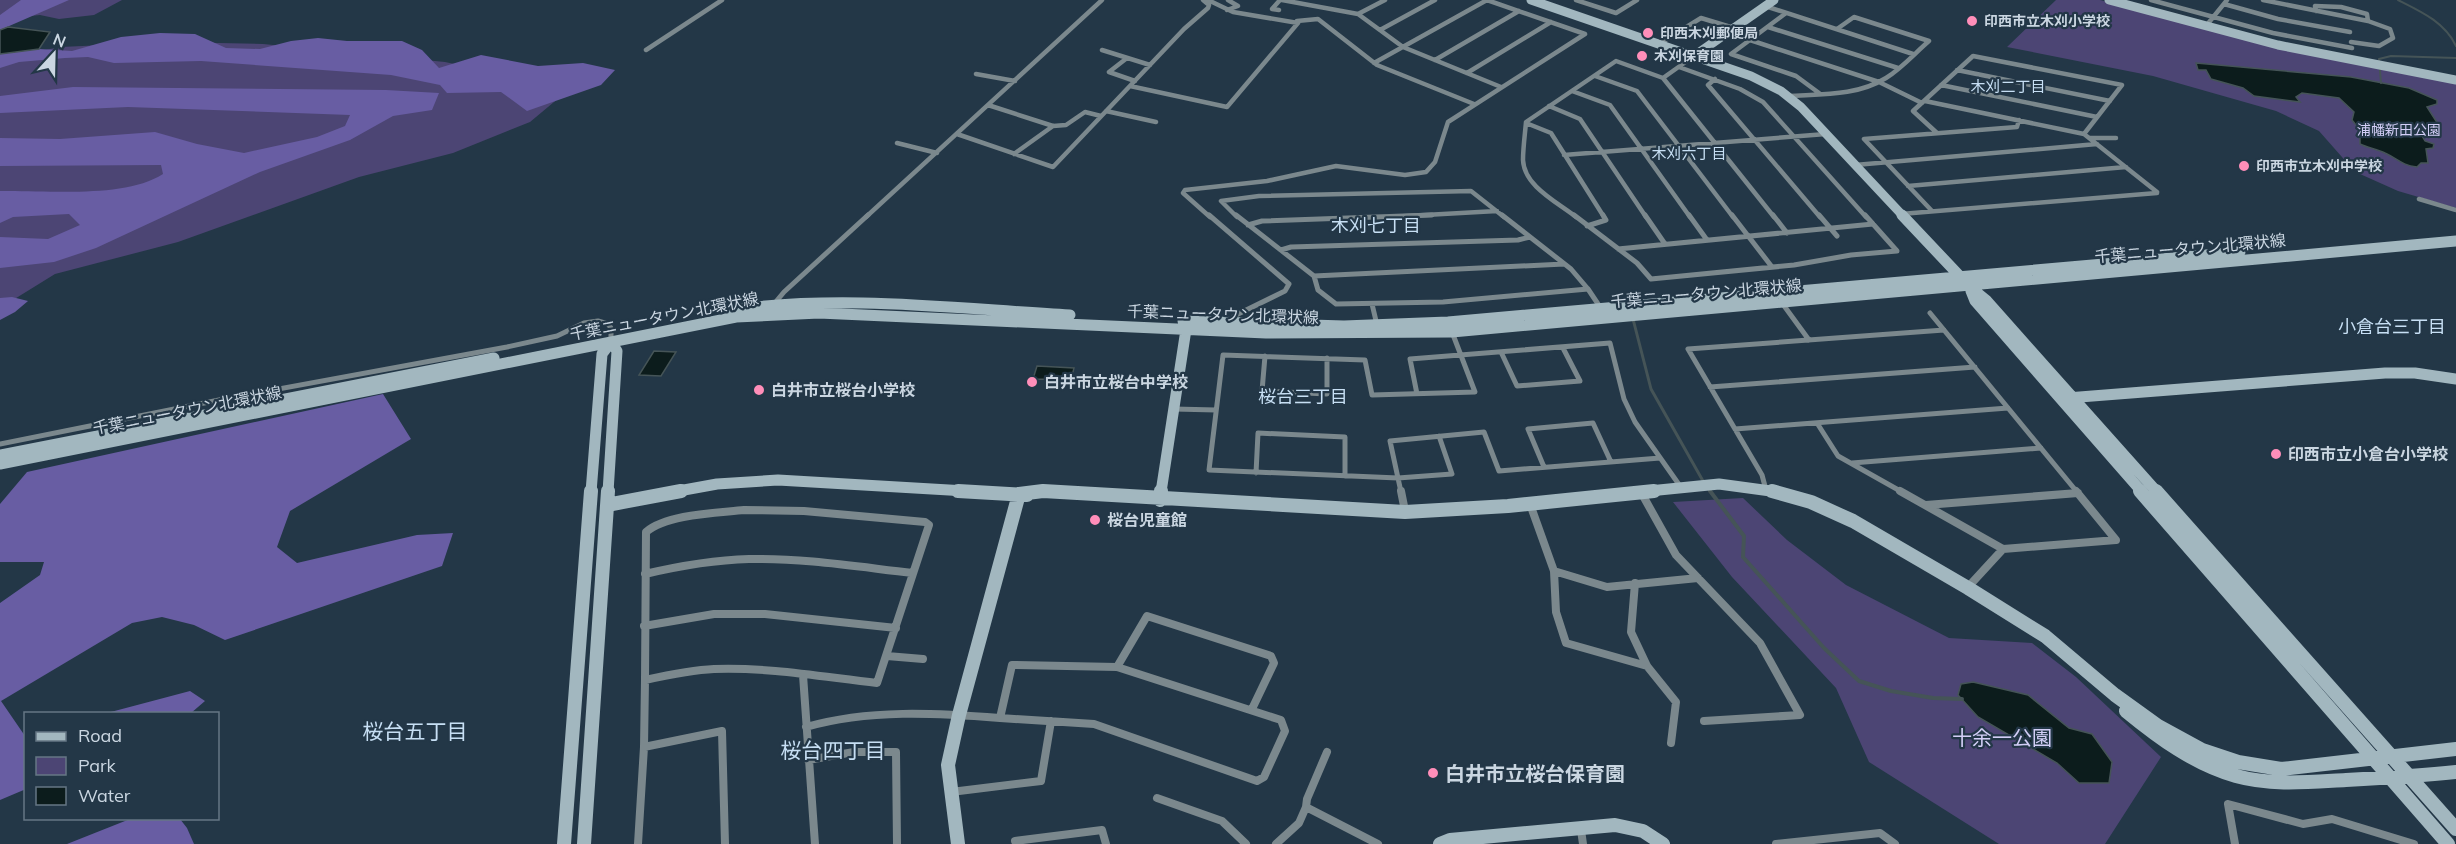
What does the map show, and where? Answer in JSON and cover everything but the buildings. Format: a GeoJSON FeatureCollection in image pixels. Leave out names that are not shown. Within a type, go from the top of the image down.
{"type":"FeatureCollection","features":[{"type":"Feature","properties":{"kind":"street"},"geometry":{"type":"LineString","coordinates":[[646,50],[722,0]]}},
{"type":"Feature","properties":{"kind":"street"},"geometry":{"type":"LineString","coordinates":[[772,309],[784,292],[1102,0]]}},
{"type":"Feature","properties":{"kind":"street"},"geometry":{"type":"LineString","coordinates":[[957,134],[1053,167],[1184,29],[1208,8],[1209,5],[1203,0]]}},
{"type":"Feature","properties":{"kind":"street"},"geometry":{"type":"LineString","coordinates":[[1208,0],[1227,10],[1246,15],[1297,21],[1318,19],[1328,9]]}},
{"type":"Feature","properties":{"kind":"street"},"geometry":{"type":"LineString","coordinates":[[1227,10],[1238,6],[1228,0]]}},
{"type":"Feature","properties":{"kind":"street"},"geometry":{"type":"LineString","coordinates":[[1279,10],[1272,9],[1281,0],[1358,14],[1402,47],[1501,87]]}},
{"type":"Feature","properties":{"kind":"street"},"geometry":{"type":"LineString","coordinates":[[1358,14],[1382,0]]}},
{"type":"Feature","properties":{"kind":"street"},"geometry":{"type":"LineString","coordinates":[[1380,30],[1435,0]]}},
{"type":"Feature","properties":{"kind":"street"},"geometry":{"type":"LineString","coordinates":[[1233,322],[1234,316],[1285,291],[1289,284],[1183,193],[1185,190],[1267,181],[1336,166],[1405,175],[1426,172],[1435,162],[1448,122],[1585,34],[1487,0],[1374,63]]}},
{"type":"Feature","properties":{"kind":"street"},"geometry":{"type":"LineString","coordinates":[[1531,0],[1759,79],[1789,96],[1960,276],[1970,287],[1975,301],[2066,398],[2456,829]]}},
{"type":"Feature","properties":{"kind":"street"},"geometry":{"type":"LineString","coordinates":[[1576,0],[1616,13],[1634,0]]}},
{"type":"Feature","properties":{"kind":"street"},"geometry":{"type":"LineString","coordinates":[[1664,78],[1774,0]]}},
{"type":"Feature","properties":{"kind":"street"},"geometry":{"type":"LineString","coordinates":[[2109,0],[2278,45],[2456,80]]}},
{"type":"Feature","properties":{"kind":"street"},"geometry":{"type":"LineString","coordinates":[[2151,0],[2273,33],[2351,45],[2379,46],[2393,38],[2390,29],[2368,21],[2263,0]]}},
{"type":"Feature","properties":{"kind":"street"},"geometry":{"type":"LineString","coordinates":[[2172,6],[2177,0]]}},
{"type":"Feature","properties":{"kind":"street"},"geometry":{"type":"LineString","coordinates":[[2206,26],[2225,2],[2278,19],[2350,32]]}},
{"type":"Feature","properties":{"kind":"street"},"geometry":{"type":"LineString","coordinates":[[1765,6],[1914,54]]}},
{"type":"Feature","properties":{"kind":"street"},"geometry":{"type":"LineString","coordinates":[[2316,11],[2315,6],[2353,9],[2367,14],[2368,21]]}},
{"type":"Feature","properties":{"kind":"street"},"geometry":{"type":"LineString","coordinates":[[1435,60],[1519,11]]}},
{"type":"Feature","properties":{"kind":"street"},"geometry":{"type":"LineString","coordinates":[[1786,13],[1731,54],[1796,76],[1819,93]]}},
{"type":"Feature","properties":{"kind":"street"},"geometry":{"type":"LineString","coordinates":[[1789,96],[1858,89],[1879,82],[1929,40],[1854,17],[1837,29]]}},
{"type":"Feature","properties":{"kind":"street"},"geometry":{"type":"LineString","coordinates":[[2348,17],[2351,45],[2355,57]]}},
{"type":"Feature","properties":{"kind":"street"},"geometry":{"type":"LineString","coordinates":[[1659,44],[1701,18],[1734,28]]}},
{"type":"Feature","properties":{"kind":"street"},"geometry":{"type":"LineString","coordinates":[[1318,19],[1374,63],[1474,104]]}},
{"type":"Feature","properties":{"kind":"street"},"geometry":{"type":"LineString","coordinates":[[1130,86],[1227,107],[1297,21]]}},
{"type":"Feature","properties":{"kind":"street"},"geometry":{"type":"LineString","coordinates":[[1467,73],[1551,22]]}},
{"type":"Feature","properties":{"kind":"street"},"geometry":{"type":"LineString","coordinates":[[1768,27],[1898,68]]}},
{"type":"Feature","properties":{"kind":"street"},"geometry":{"type":"LineString","coordinates":[[1750,40],[1879,82],[1923,102],[2019,120],[2086,136],[2116,138]]}},
{"type":"Feature","properties":{"kind":"street"},"geometry":{"type":"LineString","coordinates":[[1102,50],[1150,64]]}},
{"type":"Feature","properties":{"kind":"street"},"geometry":{"type":"LineString","coordinates":[[1937,133],[1913,111],[1973,56],[2122,85],[2097,117],[2086,136]]}},
{"type":"Feature","properties":{"kind":"street"},"geometry":{"type":"LineString","coordinates":[[1127,57],[1109,72],[1135,81]]}},
{"type":"Feature","properties":{"kind":"street"},"geometry":{"type":"LineString","coordinates":[[1526,123],[1616,61],[1664,78],[1787,233]]}},
{"type":"Feature","properties":{"kind":"street"},"geometry":{"type":"LineString","coordinates":[[1526,123],[1523,160],[1528,177],[1542,192],[1636,263],[1651,279],[1897,251],[1757,98],[1740,88],[1679,67]]}},
{"type":"Feature","properties":{"kind":"street"},"geometry":{"type":"LineString","coordinates":[[1957,70],[2110,101]]}},
{"type":"Feature","properties":{"kind":"street"},"geometry":{"type":"LineString","coordinates":[[976,74],[1015,81]]}},
{"type":"Feature","properties":{"kind":"street"},"geometry":{"type":"LineString","coordinates":[[1595,76],[1637,91],[1772,267]]}},
{"type":"Feature","properties":{"kind":"street"},"geometry":{"type":"LineString","coordinates":[[1715,80],[1708,85],[1837,236]]}},
{"type":"Feature","properties":{"kind":"street"},"geometry":{"type":"LineString","coordinates":[[1941,85],[2097,117]]}},
{"type":"Feature","properties":{"kind":"street"},"geometry":{"type":"LineString","coordinates":[[1572,91],[1610,105],[1707,240]]}},
{"type":"Feature","properties":{"kind":"street"},"geometry":{"type":"LineString","coordinates":[[988,105],[1053,126],[1066,125],[1085,112],[1101,116]]}},
{"type":"Feature","properties":{"kind":"street"},"geometry":{"type":"LineString","coordinates":[[1550,106],[1580,118],[1665,244]]}},
{"type":"Feature","properties":{"kind":"street"},"geometry":{"type":"LineString","coordinates":[[1106,111],[1156,122]]}},
{"type":"Feature","properties":{"kind":"street"},"geometry":{"type":"LineString","coordinates":[[1932,211],[1864,139],[2018,127],[2019,120]]}},
{"type":"Feature","properties":{"kind":"street"},"geometry":{"type":"LineString","coordinates":[[1526,123],[1551,133],[1606,220],[1587,226]]}},
{"type":"Feature","properties":{"kind":"street"},"geometry":{"type":"LineString","coordinates":[[1014,154],[1053,126]]}},
{"type":"Feature","properties":{"kind":"street"},"geometry":{"type":"LineString","coordinates":[[1564,155],[1826,134]]}},
{"type":"Feature","properties":{"kind":"street"},"geometry":{"type":"LineString","coordinates":[[1900,214],[2157,192],[2086,136]]}},
{"type":"Feature","properties":{"kind":"street"},"geometry":{"type":"LineString","coordinates":[[897,143],[937,153]]}},
{"type":"Feature","properties":{"kind":"street"},"geometry":{"type":"LineString","coordinates":[[1854,165],[2097,144]]}},
{"type":"Feature","properties":{"kind":"street"},"geometry":{"type":"LineString","coordinates":[[1908,186],[2126,167]]}},
{"type":"Feature","properties":{"kind":"street"},"geometry":{"type":"LineString","coordinates":[[1590,289],[1443,302],[1336,304],[1318,290],[1314,276],[1221,201],[1271,195],[1471,191],[1564,264],[1590,289],[1603,310]]}},
{"type":"Feature","properties":{"kind":"street"},"geometry":{"type":"LineString","coordinates":[[2419,199],[2456,210]]}},
{"type":"Feature","properties":{"kind":"street"},"geometry":{"type":"LineString","coordinates":[[1248,225],[1262,221],[1479,214],[1497,211]]}},
{"type":"Feature","properties":{"kind":"street"},"geometry":{"type":"LineString","coordinates":[[1618,249],[1873,224]]}},
{"type":"Feature","properties":{"kind":"street","name":"千葉ニュータウン北環状線"},"geometry":{"type":"LineString","coordinates":[[1187,325],[1233,322],[1377,326],[1603,310],[2456,233]]}},
{"type":"Feature","properties":{"kind":"street"},"geometry":{"type":"LineString","coordinates":[[1281,250],[1292,247],[1518,240],[1530,237]]}},
{"type":"Feature","properties":{"kind":"street","name":"千葉ニュータウン北環状線"},"geometry":{"type":"LineString","coordinates":[[0,455],[772,309],[957,320],[1187,325],[1339,335],[1452,332],[1970,287],[2456,241]]}},
{"type":"Feature","properties":{"kind":"street"},"geometry":{"type":"LineString","coordinates":[[2241,252],[2251,259]]}},
{"type":"Feature","properties":{"kind":"street"},"geometry":{"type":"LineString","coordinates":[[1314,276],[1564,264]]}},
{"type":"Feature","properties":{"kind":"street"},"geometry":{"type":"LineString","coordinates":[[1782,303],[1809,340]]}},
{"type":"Feature","properties":{"kind":"street"},"geometry":{"type":"LineString","coordinates":[[1372,304],[1377,326]]}},
{"type":"Feature","properties":{"kind":"street"},"geometry":{"type":"LineString","coordinates":[[1817,423],[1838,456],[2003,549],[2116,540],[1930,313]]}},
{"type":"Feature","properties":{"kind":"street"},"geometry":{"type":"LineString","coordinates":[[0,444],[236,397],[507,347],[557,336],[584,322],[598,321],[608,324],[611,339],[617,351],[584,844]]}},
{"type":"Feature","properties":{"kind":"street"},"geometry":{"type":"LineString","coordinates":[[1160,500],[1187,325]]}},
{"type":"Feature","properties":{"kind":"street"},"geometry":{"type":"LineString","coordinates":[[1766,490],[1762,475],[1688,349],[1944,330]]}},
{"type":"Feature","properties":{"kind":"street"},"geometry":{"type":"LineString","coordinates":[[1438,436],[1452,474],[1398,478],[1209,470],[1224,355],[1365,360],[1372,395],[1475,392],[1452,332]]}},
{"type":"Feature","properties":{"kind":"street"},"geometry":{"type":"LineString","coordinates":[[564,844],[602,354],[611,339]]}},
{"type":"Feature","properties":{"kind":"street","name":"千葉ニュータウン北環状線"},"geometry":{"type":"LineString","coordinates":[[0,464],[611,339]]}},
{"type":"Feature","properties":{"kind":"street"},"geometry":{"type":"LineString","coordinates":[[1417,394],[1410,359],[1610,344],[1623,399],[1635,422],[1680,486]]}},
{"type":"Feature","properties":{"kind":"street"},"geometry":{"type":"LineString","coordinates":[[1501,352],[1516,386],[1580,381],[1563,348]]}},
{"type":"Feature","properties":{"kind":"street"},"geometry":{"type":"LineString","coordinates":[[1265,356],[1262,391],[1327,394],[1327,358]]}},
{"type":"Feature","properties":{"kind":"street"},"geometry":{"type":"LineString","coordinates":[[1710,387],[1975,368]]}},
{"type":"Feature","properties":{"kind":"street"},"geometry":{"type":"LineString","coordinates":[[2066,398],[2385,373],[2456,379]]}},
{"type":"Feature","properties":{"kind":"street"},"geometry":{"type":"LineString","coordinates":[[2066,398],[2448,844]]}},
{"type":"Feature","properties":{"kind":"street"},"geometry":{"type":"LineString","coordinates":[[1736,429],[2008,408]]}},
{"type":"Feature","properties":{"kind":"street"},"geometry":{"type":"LineString","coordinates":[[1173,409],[1216,410]]}},
{"type":"Feature","properties":{"kind":"street"},"geometry":{"type":"LineString","coordinates":[[1544,467],[1528,429],[1593,423],[1611,462]]}},
{"type":"Feature","properties":{"kind":"street"},"geometry":{"type":"LineString","coordinates":[[1405,512],[1390,441],[1484,432],[1499,471],[1660,458]]}},
{"type":"Feature","properties":{"kind":"street"},"geometry":{"type":"LineString","coordinates":[[1256,472],[1258,433],[1345,437],[1345,476]]}},
{"type":"Feature","properties":{"kind":"street"},"geometry":{"type":"LineString","coordinates":[[1851,463],[2041,448]]}},
{"type":"Feature","properties":{"kind":"street"},"geometry":{"type":"LineString","coordinates":[[607,505],[717,484],[778,480],[1018,494],[1045,498],[1133,502],[1160,500],[1405,512],[1530,503],[1680,486],[1719,484],[1766,490],[1811,502],[1853,521],[1968,588],[2045,636],[2115,695],[2183,741],[2202,750],[2238,762],[2281,769],[2456,749]]}},
{"type":"Feature","properties":{"kind":"street"},"geometry":{"type":"LineString","coordinates":[[1641,491],[1676,555],[1760,643],[1800,715],[1704,721]]}},
{"type":"Feature","properties":{"kind":"street"},"geometry":{"type":"LineString","coordinates":[[1926,505],[2078,493]]}},
{"type":"Feature","properties":{"kind":"street"},"geometry":{"type":"LineString","coordinates":[[958,844],[948,765],[959,715],[1018,494]]}},
{"type":"Feature","properties":{"kind":"street"},"geometry":{"type":"LineString","coordinates":[[1530,503],[1554,571],[1556,612],[1566,644],[1647,666]]}},
{"type":"Feature","properties":{"kind":"street"},"geometry":{"type":"LineString","coordinates":[[638,844],[644,747],[644,680],[644,626],[646,532],[653,525],[699,515],[743,510],[802,510],[925,522],[929,525],[877,683],[720,669],[678,673],[644,680]]}},
{"type":"Feature","properties":{"kind":"street"},"geometry":{"type":"LineString","coordinates":[[1968,588],[2003,549]]}},
{"type":"Feature","properties":{"kind":"street"},"geometry":{"type":"LineString","coordinates":[[645,574],[685,565],[728,560],[779,560],[913,573]]}},
{"type":"Feature","properties":{"kind":"street"},"geometry":{"type":"LineString","coordinates":[[1554,571],[1607,587],[1698,578]]}},
{"type":"Feature","properties":{"kind":"street"},"geometry":{"type":"LineString","coordinates":[[1635,583],[1631,632],[1647,666],[1676,702],[1671,743]]}},
{"type":"Feature","properties":{"kind":"street"},"geometry":{"type":"LineString","coordinates":[[644,626],[714,614],[765,614],[896,628]]}},
{"type":"Feature","properties":{"kind":"street"},"geometry":{"type":"LineString","coordinates":[[1117,667],[1147,616],[1271,656],[1274,663],[1252,709]]}},
{"type":"Feature","properties":{"kind":"street"},"geometry":{"type":"LineString","coordinates":[[887,656],[923,659]]}},
{"type":"Feature","properties":{"kind":"street"},"geometry":{"type":"LineString","coordinates":[[806,727],[834,719],[868,716],[959,715],[1000,718],[1094,724],[1257,781],[1264,777],[1286,731],[1281,720],[1252,709],[1117,667],[1012,665],[1000,718]]}},
{"type":"Feature","properties":{"kind":"street"},"geometry":{"type":"LineString","coordinates":[[802,675],[815,844]]}},
{"type":"Feature","properties":{"kind":"street"},"geometry":{"type":"LineString","coordinates":[[2115,695],[2125,710],[2174,747],[2193,758],[2235,775],[2289,783],[2410,777],[2456,772]]}},
{"type":"Feature","properties":{"kind":"street"},"geometry":{"type":"LineString","coordinates":[[951,792],[1041,781],[1051,721]]}},
{"type":"Feature","properties":{"kind":"street"},"geometry":{"type":"LineString","coordinates":[[644,747],[722,731],[725,844]]}},
{"type":"Feature","properties":{"kind":"street"},"geometry":{"type":"LineString","coordinates":[[808,760],[854,752],[896,752],[897,844]]}},
{"type":"Feature","properties":{"kind":"street"},"geometry":{"type":"LineString","coordinates":[[1276,844],[1299,823],[1327,752]]}},
{"type":"Feature","properties":{"kind":"street"},"geometry":{"type":"LineString","coordinates":[[1157,798],[1222,821],[1246,844]]}},
{"type":"Feature","properties":{"kind":"street"},"geometry":{"type":"LineString","coordinates":[[2235,844],[2228,804],[2303,824],[2332,819],[2414,844]]}},
{"type":"Feature","properties":{"kind":"street"},"geometry":{"type":"LineString","coordinates":[[1306,807],[1378,844]]}},
{"type":"Feature","properties":{"kind":"street"},"geometry":{"type":"LineString","coordinates":[[1440,844],[1450,840],[1581,836],[1616,825],[1630,826],[1643,831],[1663,844]]}},
{"type":"Feature","properties":{"kind":"street"},"geometry":{"type":"LineString","coordinates":[[1015,841],[1102,830],[1106,844]]}},
{"type":"Feature","properties":{"kind":"street"},"geometry":{"type":"LineString","coordinates":[[1776,844],[1880,833],[1895,844]]}},
{"type":"Feature","properties":{"kind":"green space"},"geometry":{"type":"Polygon","coordinates":[[[0,0],[122,0],[94,15],[59,19],[40,15],[0,19],[0,0]]]}},
{"type":"Feature","properties":{"kind":"green space","name":"浦幡新田公園"},"geometry":{"type":"Polygon","coordinates":[[[2056,0],[2100,0],[2240,38],[2456,83],[2456,208],[2398,191],[2360,174],[2319,131],[2276,111],[2153,76],[2007,47],[2056,0]]]}},
{"type":"Feature","properties":{"kind":"green space"},"geometry":{"type":"Polygon","coordinates":[[[168,42],[263,44],[445,62],[521,78],[560,97],[530,122],[453,153],[359,177],[178,242],[55,274],[0,308],[0,58],[61,47],[168,42]]]}},
{"type":"Feature","properties":{"kind":"green space","name":"十余一公園"},"geometry":{"type":"Polygon","coordinates":[[[1743,498],[1787,540],[1846,585],[1949,638],[2032,643],[2076,677],[2161,757],[2105,844],[1999,844],[1869,762],[1836,688],[1732,577],[1673,502],[1743,498]]]}},
{"type":"Feature","properties":{"kind":"shaded area"},"geometry":{"type":"Polygon","coordinates":[[[21,0],[69,0],[0,30],[0,15],[21,0]]]}},
{"type":"Feature","properties":{"kind":"shaded area"},"geometry":{"type":"Polygon","coordinates":[[[160,33],[195,34],[226,48],[260,49],[291,41],[318,38],[347,41],[402,41],[422,50],[439,68],[481,55],[538,66],[583,63],[615,70],[601,85],[527,111],[501,92],[447,93],[440,85],[391,75],[201,61],[114,63],[88,57],[19,62],[0,68],[0,54],[39,49],[72,51],[121,37],[160,33]]]}},
{"type":"Feature","properties":{"kind":"shaded area"},"geometry":{"type":"Polygon","coordinates":[[[73,87],[386,90],[439,93],[432,110],[393,116],[350,140],[260,172],[96,248],[54,262],[0,268],[0,237],[48,239],[80,225],[69,214],[13,217],[0,223],[0,191],[107,190],[147,182],[163,174],[161,165],[0,166],[0,138],[60,139],[155,132],[197,144],[244,153],[317,137],[345,126],[350,115],[128,107],[0,113],[0,96],[73,87]]]}},
{"type":"Feature","properties":{"kind":"shaded area"},"geometry":{"type":"Polygon","coordinates":[[[12,297],[28,301],[15,312],[0,320],[0,298],[12,297]]]}},
{"type":"Feature","properties":{"kind":"shaded area"},"geometry":{"type":"Polygon","coordinates":[[[383,394],[411,439],[290,511],[277,547],[297,563],[417,535],[453,533],[442,566],[225,640],[194,625],[162,617],[132,623],[1,701],[24,735],[24,790],[0,800],[0,603],[40,575],[44,562],[0,562],[0,504],[27,472],[383,394]]]}},
{"type":"Feature","properties":{"kind":"shaded area"},"geometry":{"type":"Polygon","coordinates":[[[190,691],[205,701],[192,712],[111,712],[190,691]]]}},
{"type":"Feature","properties":{"kind":"shaded area"},"geometry":{"type":"Polygon","coordinates":[[[127,820],[181,820],[194,844],[67,844],[127,820]]]}},
{"type":"Feature","properties":{"kind":"water"},"geometry":{"type":"Polygon","coordinates":[[[8,27],[50,32],[39,49],[0,54],[0,30],[8,27]]]}},
{"type":"Feature","properties":{"kind":"water"},"geometry":{"type":"Polygon","coordinates":[[[2196,63],[2351,77],[2409,88],[2437,100],[2437,104],[2427,107],[2438,124],[2437,129],[2421,134],[2425,141],[2434,144],[2433,148],[2426,149],[2428,163],[2421,163],[2417,167],[2412,166],[2360,144],[2360,130],[2352,120],[2354,112],[2339,98],[2302,93],[2296,97],[2300,102],[2254,96],[2243,88],[2211,79],[2206,70],[2198,70],[2196,63]]]}},
{"type":"Feature","properties":{"kind":"water"},"geometry":{"type":"Polygon","coordinates":[[[654,351],[676,352],[661,376],[639,375],[654,351]]]}},
{"type":"Feature","properties":{"kind":"water"},"geometry":{"type":"Polygon","coordinates":[[[1037,366],[1074,368],[1071,380],[1033,379],[1037,366]]]}},
{"type":"Feature","properties":{"kind":"water"},"geometry":{"type":"Polygon","coordinates":[[[1973,682],[2028,695],[2069,728],[2092,734],[2112,762],[2109,783],[2079,783],[2057,763],[1978,717],[1958,695],[1961,684],[1973,682]]]}},
{"type":"Feature","properties":{"kind":"waterway"},"geometry":{"type":"LineString","coordinates":[[2398,0],[2439,24],[2456,46]]}},
{"type":"Feature","properties":{"kind":"waterway"},"geometry":{"type":"LineString","coordinates":[[2381,83],[2379,59],[2391,56],[2456,58]]}},
{"type":"Feature","properties":{"kind":"waterway"},"geometry":{"type":"LineString","coordinates":[[1633,319],[1651,389],[1703,481]]}},
{"type":"Feature","properties":{"kind":"waterway"},"geometry":{"type":"LineString","coordinates":[[1710,491],[1744,536],[1743,557],[1824,648],[1859,681],[1891,691],[1933,698],[1962,699]]}},
{"type":"Feature","properties":{"kind":"place","name":"印西市立木刈小学校"},"geometry":{"type":"Point","coordinates":[1972,21]}},
{"type":"Feature","properties":{"kind":"place","name":"印西木刈郵便局"},"geometry":{"type":"Point","coordinates":[1648,33]}},
{"type":"Feature","properties":{"kind":"place","name":"木刈保育園"},"geometry":{"type":"Point","coordinates":[1642,56]}},
{"type":"Feature","properties":{"kind":"place","name":"印西市立木刈中学校"},"geometry":{"type":"Point","coordinates":[2244,166]}},
{"type":"Feature","properties":{"kind":"place","name":"白井市立桜台中学校"},"geometry":{"type":"Point","coordinates":[1032,382]}},
{"type":"Feature","properties":{"kind":"place","name":"白井市立桜台小学校"},"geometry":{"type":"Point","coordinates":[759,390]}},
{"type":"Feature","properties":{"kind":"place","name":"印西市立小倉台小学校"},"geometry":{"type":"Point","coordinates":[2276,454]}},
{"type":"Feature","properties":{"kind":"place","name":"桜台児童館"},"geometry":{"type":"Point","coordinates":[1095,520]}},
{"type":"Feature","properties":{"kind":"place","name":"白井市立桜台保育園"},"geometry":{"type":"Point","coordinates":[1433,773]}},
{"type":"Feature","properties":{"kind":"district","name":"木刈二丁目"},"geometry":{"type":"Point","coordinates":[2008,86]}},
{"type":"Feature","properties":{"kind":"district","name":"木刈六丁目"},"geometry":{"type":"Point","coordinates":[1689,153]}},
{"type":"Feature","properties":{"kind":"district","name":"木刈七丁目"},"geometry":{"type":"Point","coordinates":[1376,225]}},
{"type":"Feature","properties":{"kind":"district","name":"小倉台三丁目"},"geometry":{"type":"Point","coordinates":[2392,326]}},
{"type":"Feature","properties":{"kind":"district","name":"桜台三丁目"},"geometry":{"type":"Point","coordinates":[1303,396]}},
{"type":"Feature","properties":{"kind":"district","name":"桜台五丁目"},"geometry":{"type":"Point","coordinates":[415,731]}},
{"type":"Feature","properties":{"kind":"district","name":"桜台四丁目"},"geometry":{"type":"Point","coordinates":[833,750]}}]}
